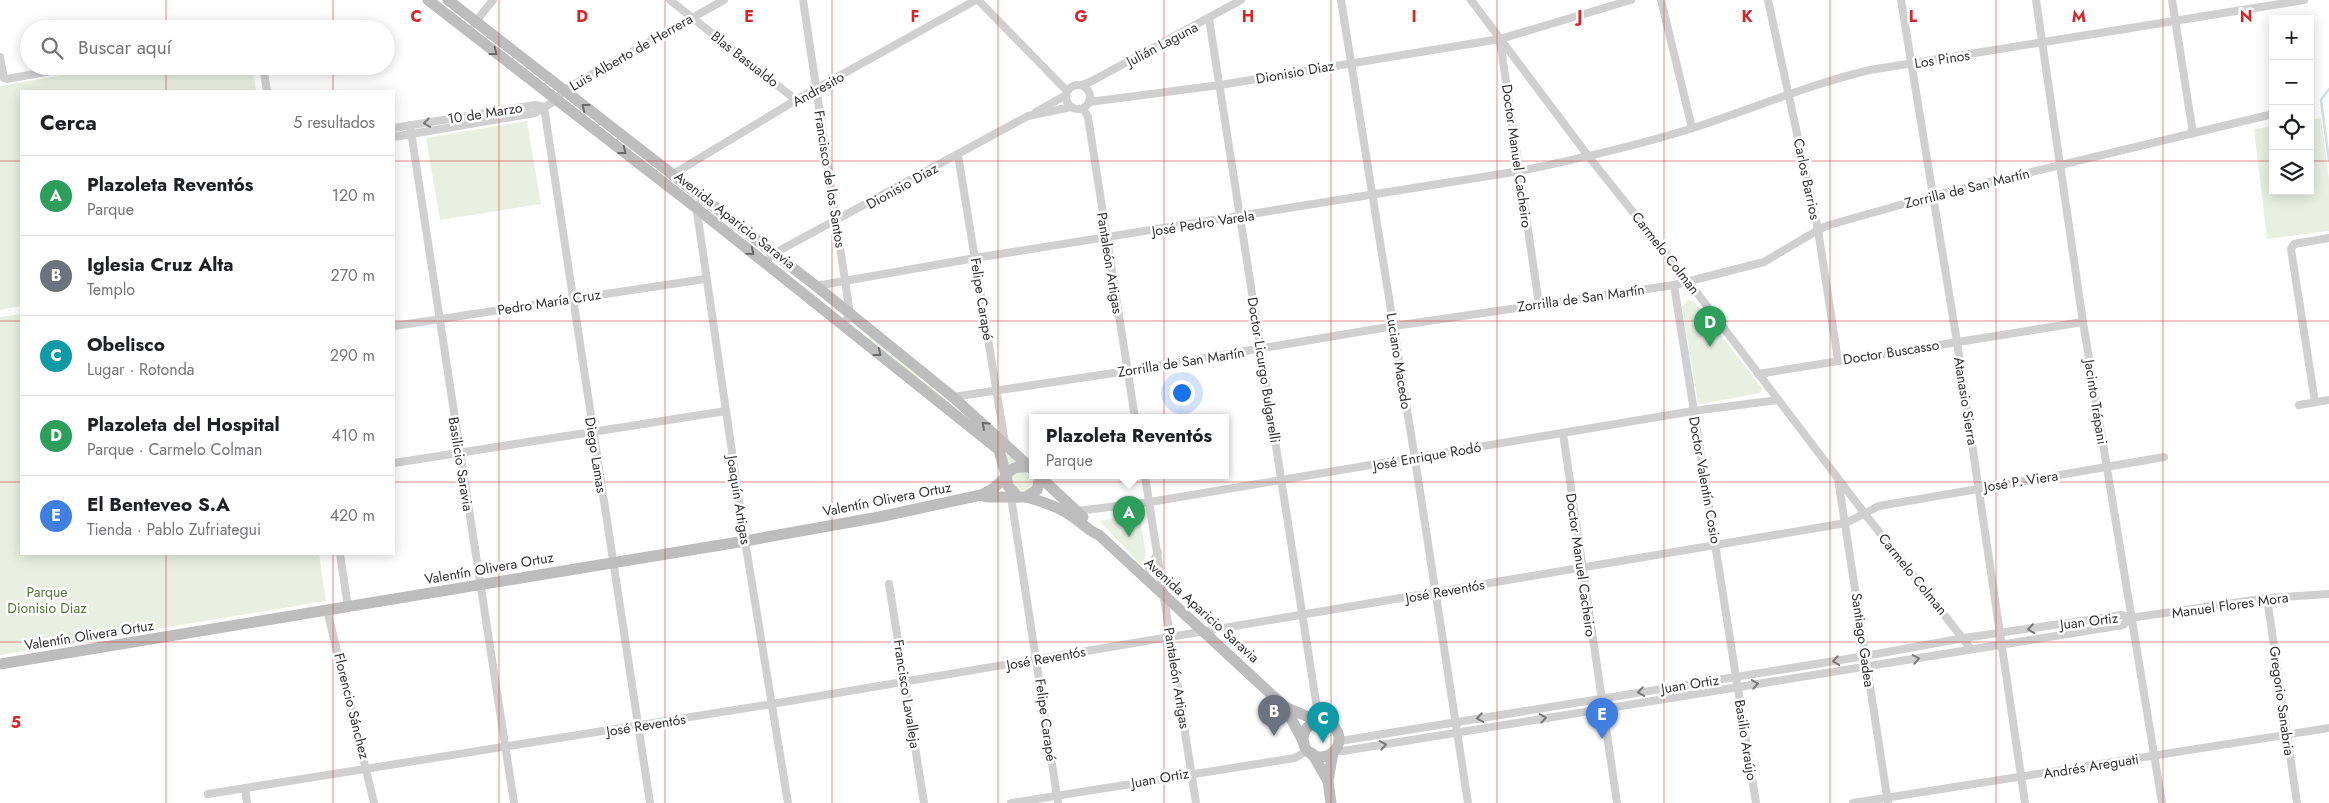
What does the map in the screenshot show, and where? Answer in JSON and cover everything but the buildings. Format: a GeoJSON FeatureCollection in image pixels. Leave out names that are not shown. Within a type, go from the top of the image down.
{"type":"FeatureCollection","features":[{"type":"Feature","properties":{"kind":"street","name":"Avenida Aparicio Saravia"},"geometry":{"type":"LineString","coordinates":[[428,0],[664,184],[698,202],[816,286],[953,397],[1029,467]]}},
{"type":"Feature","properties":{"kind":"street","name":"Avenida Aparicio Saravia"},"geometry":{"type":"LineString","coordinates":[[448,0],[672,174],[698,202],[765,264],[999,450],[1006,476]]}},
{"type":"Feature","properties":{"kind":"street"},"geometry":{"type":"LineString","coordinates":[[469,32],[493,0]]}},
{"type":"Feature","properties":{"kind":"street","name":"Blas Basualdo"},"geometry":{"type":"LineString","coordinates":[[670,0],[796,100]]}},
{"type":"Feature","properties":{"kind":"street","name":"Luis Alberto de Herrera"},"geometry":{"type":"LineString","coordinates":[[564,90],[724,0]]}},
{"type":"Feature","properties":{"kind":"street","name":"Francisco de los Santos"},"geometry":{"type":"LineString","coordinates":[[803,0],[850,314]]}},
{"type":"Feature","properties":{"kind":"street"},"geometry":{"type":"LineString","coordinates":[[977,0],[1067,93],[1071,107],[1086,105],[1090,94],[1082,85],[1073,85],[1067,93],[1028,116]]}},
{"type":"Feature","properties":{"kind":"street","name":"Andresito"},"geometry":{"type":"LineString","coordinates":[[664,184],[672,174],[796,100],[817,91],[977,0]]}},
{"type":"Feature","properties":{"kind":"street","name":"Julián Laguna"},"geometry":{"type":"LineString","coordinates":[[1082,85],[1241,0]]}},
{"type":"Feature","properties":{"kind":"street","name":"Luciano Macedo"},"geometry":{"type":"LineString","coordinates":[[1341,0],[1468,803]]}},
{"type":"Feature","properties":{"kind":"street","name":"Carmelo Colman"},"geometry":{"type":"LineString","coordinates":[[1471,0],[1589,157],[1688,281],[1865,514],[1972,649]]}},
{"type":"Feature","properties":{"kind":"street","name":"Dionisio Diaz"},"geometry":{"type":"LineString","coordinates":[[1086,105],[1500,39],[1631,0]]}},
{"type":"Feature","properties":{"kind":"street"},"geometry":{"type":"LineString","coordinates":[[1661,0],[1692,128]]}},
{"type":"Feature","properties":{"kind":"street","name":"Carlos Barrios"},"geometry":{"type":"LineString","coordinates":[[1768,0],[1818,230],[1838,360]]}},
{"type":"Feature","properties":{"kind":"street","name":"Atanasio Sierra"},"geometry":{"type":"LineString","coordinates":[[1900,0],[1980,488],[2025,803]]}},
{"type":"Feature","properties":{"kind":"street","name":"Jacinto Trápani"},"geometry":{"type":"LineString","coordinates":[[2036,0],[2062,165],[2083,322],[2130,618],[2162,803]]}},
{"type":"Feature","properties":{"kind":"street"},"geometry":{"type":"LineString","coordinates":[[2172,0],[2192,128],[2191,134]]}},
{"type":"Feature","properties":{"kind":"street","name":"Los Pinos"},"geometry":{"type":"LineString","coordinates":[[1589,157],[1692,128],[1842,77],[2304,0]]}},
{"type":"Feature","properties":{"kind":"street","name":"Doctor Licurgo Bulgarelli"},"geometry":{"type":"LineString","coordinates":[[1208,19],[1282,480],[1318,721]]}},
{"type":"Feature","properties":{"kind":"street","name":"Doctor Manuel Cacheiro"},"geometry":{"type":"LineString","coordinates":[[1500,39],[1539,304]]}},
{"type":"Feature","properties":{"kind":"street"},"geometry":{"type":"LineString","coordinates":[[0,57],[4,78],[29,75]]}},
{"type":"Feature","properties":{"kind":"street"},"geometry":{"type":"LineString","coordinates":[[265,75],[268,90]]}},
{"type":"Feature","properties":{"kind":"street"},"geometry":{"type":"LineString","coordinates":[[544,107],[556,100],[564,90]]}},
{"type":"Feature","properties":{"kind":"street","name":"10 de Marzo"},"geometry":{"type":"LineString","coordinates":[[395,128],[535,105],[544,107]]}},
{"type":"Feature","properties":{"kind":"street","name":"Pantaleón Artigas"},"geometry":{"type":"LineString","coordinates":[[1086,105],[1134,414]]}},
{"type":"Feature","properties":{"kind":"street","name":"10 de Marzo"},"geometry":{"type":"LineString","coordinates":[[395,137],[535,113],[544,107]]}},
{"type":"Feature","properties":{"kind":"street","name":"Diego Lamas"},"geometry":{"type":"LineString","coordinates":[[544,107],[650,803]]}},
{"type":"Feature","properties":{"kind":"street","name":"Dionisio Diaz"},"geometry":{"type":"LineString","coordinates":[[765,264],[773,254],[836,222],[1028,116],[1071,107]]}},
{"type":"Feature","properties":{"kind":"street","name":"Zorrilla de San Martín"},"geometry":{"type":"LineString","coordinates":[[953,397],[997,392],[1394,326],[1688,281],[1764,262],[1818,230],[1932,196],[2182,138],[2191,134],[2269,115]]}},
{"type":"Feature","properties":{"kind":"street","name":"Basilicio Saravia"},"geometry":{"type":"LineString","coordinates":[[410,125],[514,803]]}},
{"type":"Feature","properties":{"kind":"street","name":"Felipe Carapé"},"geometry":{"type":"LineString","coordinates":[[958,155],[976,258],[1004,443]]}},
{"type":"Feature","properties":{"kind":"street","name":"José Pedro Varela"},"geometry":{"type":"LineString","coordinates":[[816,286],[976,258],[1520,171],[1589,157]]}},
{"type":"Feature","properties":{"kind":"street","name":"Joaquín Artigas"},"geometry":{"type":"LineString","coordinates":[[698,202],[705,279],[788,803]]}},
{"type":"Feature","properties":{"kind":"street"},"geometry":{"type":"LineString","coordinates":[[2315,402],[2290,249],[2294,244],[2329,238]]}},
{"type":"Feature","properties":{"kind":"street","name":"Pedro María Cruz"},"geometry":{"type":"LineString","coordinates":[[395,326],[705,279]]}},
{"type":"Feature","properties":{"kind":"street","name":"Doctor Valentín Cosio"},"geometry":{"type":"LineString","coordinates":[[1674,284],[1736,676]]}},
{"type":"Feature","properties":{"kind":"street"},"geometry":{"type":"LineString","coordinates":[[843,325],[850,314]]}},
{"type":"Feature","properties":{"kind":"street","name":"Doctor Buscasso"},"geometry":{"type":"LineString","coordinates":[[1758,374],[2083,322]]}},
{"type":"Feature","properties":{"kind":"street","name":"José Enrique Rodó"},"geometry":{"type":"LineString","coordinates":[[1077,511],[1150,502],[1415,459],[1562,432],[1693,411],[1778,400]]}},
{"type":"Feature","properties":{"kind":"street"},"geometry":{"type":"LineString","coordinates":[[2300,405],[2329,400]]}},
{"type":"Feature","properties":{"kind":"street"},"geometry":{"type":"LineString","coordinates":[[395,463],[726,411]]}},
{"type":"Feature","properties":{"kind":"street","name":"Doctor Manuel Cacheiro"},"geometry":{"type":"LineString","coordinates":[[1562,432],[1617,803]]}},
{"type":"Feature","properties":{"kind":"street","name":"José P. Viera"},"geometry":{"type":"LineString","coordinates":[[1879,506],[2164,457]]}},
{"type":"Feature","properties":{"kind":"street"},"geometry":{"type":"LineString","coordinates":[[1029,471],[1017,467],[1011,469],[1006,476],[1008,486],[1018,497],[1037,490],[1036,479]]}},
{"type":"Feature","properties":{"kind":"street","name":"Valentín Olivera Ortuz"},"geometry":{"type":"LineString","coordinates":[[0,664],[480,586],[879,517],[981,495],[994,488],[1006,476]]}},
{"type":"Feature","properties":{"kind":"street","name":"Santiago Gadea"},"geometry":{"type":"LineString","coordinates":[[1837,476],[1846,523],[1887,800]]}},
{"type":"Feature","properties":{"kind":"street","name":"Avenida Aparicio Saravia"},"geometry":{"type":"LineString","coordinates":[[1042,479],[1093,526],[1099,535],[1164,596],[1285,707],[1328,780]]}},
{"type":"Feature","properties":{"kind":"street","name":"Pantaleón Artigas"},"geometry":{"type":"LineString","coordinates":[[1146,479],[1196,803]]}},
{"type":"Feature","properties":{"kind":"street","name":"Valentín Olivera Ortuz"},"geometry":{"type":"LineString","coordinates":[[981,495],[986,497],[1018,497]]}},
{"type":"Feature","properties":{"kind":"street","name":"Avenida Aparicio Saravia"},"geometry":{"type":"LineString","coordinates":[[1018,497],[1069,514],[1090,531],[1099,535]]}},
{"type":"Feature","properties":{"kind":"street","name":"Felipe Carapé"},"geometry":{"type":"LineString","coordinates":[[1018,497],[1012,514],[1015,518],[1058,799]]}},
{"type":"Feature","properties":{"kind":"street","name":"José Reventós"},"geometry":{"type":"LineString","coordinates":[[208,794],[368,770],[905,682],[1846,523],[1879,506]]}},
{"type":"Feature","properties":{"kind":"street"},"geometry":{"type":"LineString","coordinates":[[1145,578],[1158,552]]}},
{"type":"Feature","properties":{"kind":"street"},"geometry":{"type":"LineString","coordinates":[[340,555],[348,607]]}},
{"type":"Feature","properties":{"kind":"street","name":"Francisco Lavalleja"},"geometry":{"type":"LineString","coordinates":[[889,584],[924,803]]}},
{"type":"Feature","properties":{"kind":"street","name":"Manuel Flores Mora"},"geometry":{"type":"LineString","coordinates":[[2130,618],[2268,598],[2329,594]]}},
{"type":"Feature","properties":{"kind":"street","name":"Gregorio Sanabria"},"geometry":{"type":"LineString","coordinates":[[2268,598],[2297,803]]}},
{"type":"Feature","properties":{"kind":"street","name":"Florencio Sánchez"},"geometry":{"type":"LineString","coordinates":[[327,610],[368,770],[374,803]]}},
{"type":"Feature","properties":{"kind":"street","name":"Juan Ortiz"},"geometry":{"type":"LineString","coordinates":[[2122,616],[2130,618],[2124,625],[1867,667],[1343,751],[1335,747],[1346,740],[1865,656],[1964,638],[2122,616]]}},
{"type":"Feature","properties":{"kind":"street","name":"Basilio Araújo"},"geometry":{"type":"LineString","coordinates":[[1736,676],[1756,803]]}},
{"type":"Feature","properties":{"kind":"street","name":"Avenida Aparicio Saravia"},"geometry":{"type":"LineString","coordinates":[[1285,707],[1318,721]]}},
{"type":"Feature","properties":{"kind":"street"},"geometry":{"type":"LineString","coordinates":[[1331,803],[1328,780],[1335,747],[1335,727],[1328,722],[1318,721],[1306,729],[1308,749],[1320,756],[1335,747]]}},
{"type":"Feature","properties":{"kind":"street","name":"Andrés Areguati"},"geometry":{"type":"LineString","coordinates":[[1853,803],[1887,800],[2329,728]]}},
{"type":"Feature","properties":{"kind":"street","name":"Juan Ortiz"},"geometry":{"type":"LineString","coordinates":[[1011,803],[1058,799],[1191,773],[1295,758],[1308,749]]}},
{"type":"Feature","properties":{"kind":"street"},"geometry":{"type":"LineString","coordinates":[[245,788],[247,803]]}},
{"type":"Feature","properties":{"kind":"green space"},"geometry":{"type":"Polygon","coordinates":[[[63,75],[253,75],[256,90],[20,90],[20,306],[0,310],[0,86],[63,75]]]}},
{"type":"Feature","properties":{"kind":"green space"},"geometry":{"type":"Polygon","coordinates":[[[2321,118],[2329,179],[2329,231],[2267,239],[2254,129],[2269,127],[2269,195],[2314,195],[2314,119],[2321,118]]]}},
{"type":"Feature","properties":{"kind":"green space"},"geometry":{"type":"Polygon","coordinates":[[[527,121],[541,204],[440,220],[426,138],[527,121]]]}},
{"type":"Feature","properties":{"kind":"green space"},"geometry":{"type":"Polygon","coordinates":[[[1687,300],[1694,301],[1762,388],[1760,393],[1702,404],[1698,402],[1682,307],[1687,300]]]}},
{"type":"Feature","properties":{"kind":"green space","name":"Parque Dionisio Diaz"},"geometry":{"type":"Polygon","coordinates":[[[20,314],[20,555],[319,555],[326,601],[0,655],[0,317],[20,314]]]}},
{"type":"Feature","properties":{"kind":"green space"},"geometry":{"type":"Polygon","coordinates":[[[869,335],[1022,464],[1008,469],[1002,449],[868,337],[869,335]]]}},
{"type":"Feature","properties":{"kind":"green space"},"geometry":{"type":"Polygon","coordinates":[[[1023,471],[1029,476],[1029,479],[1037,483],[1031,491],[1017,490],[1012,485],[1010,477],[1023,471]]]}},
{"type":"Feature","properties":{"kind":"green space"},"geometry":{"type":"Polygon","coordinates":[[[1139,514],[1146,554],[1142,566],[1100,521],[1139,514]]]}},
{"type":"Feature","properties":{"kind":"waterway"},"geometry":{"type":"LineString","coordinates":[[2329,89],[2321,100],[2329,160]]}},
{"type":"Feature","properties":{"kind":"place","name":"Plazoleta del Hospital"},"geometry":{"type":"Point","coordinates":[1710,347]}},
{"type":"Feature","properties":{"kind":"place","name":"Plazoleta Reventós"},"geometry":{"type":"Point","coordinates":[1129,537]}},
{"type":"Feature","properties":{"kind":"place","name":"Iglesia Cruz Alta"},"geometry":{"type":"Point","coordinates":[1274,736]}},
{"type":"Feature","properties":{"kind":"place","name":"El Benteveo S.A"},"geometry":{"type":"Point","coordinates":[1602,739]}},
{"type":"Feature","properties":{"kind":"place","name":"Obelisco"},"geometry":{"type":"Point","coordinates":[1323,743]}}]}
